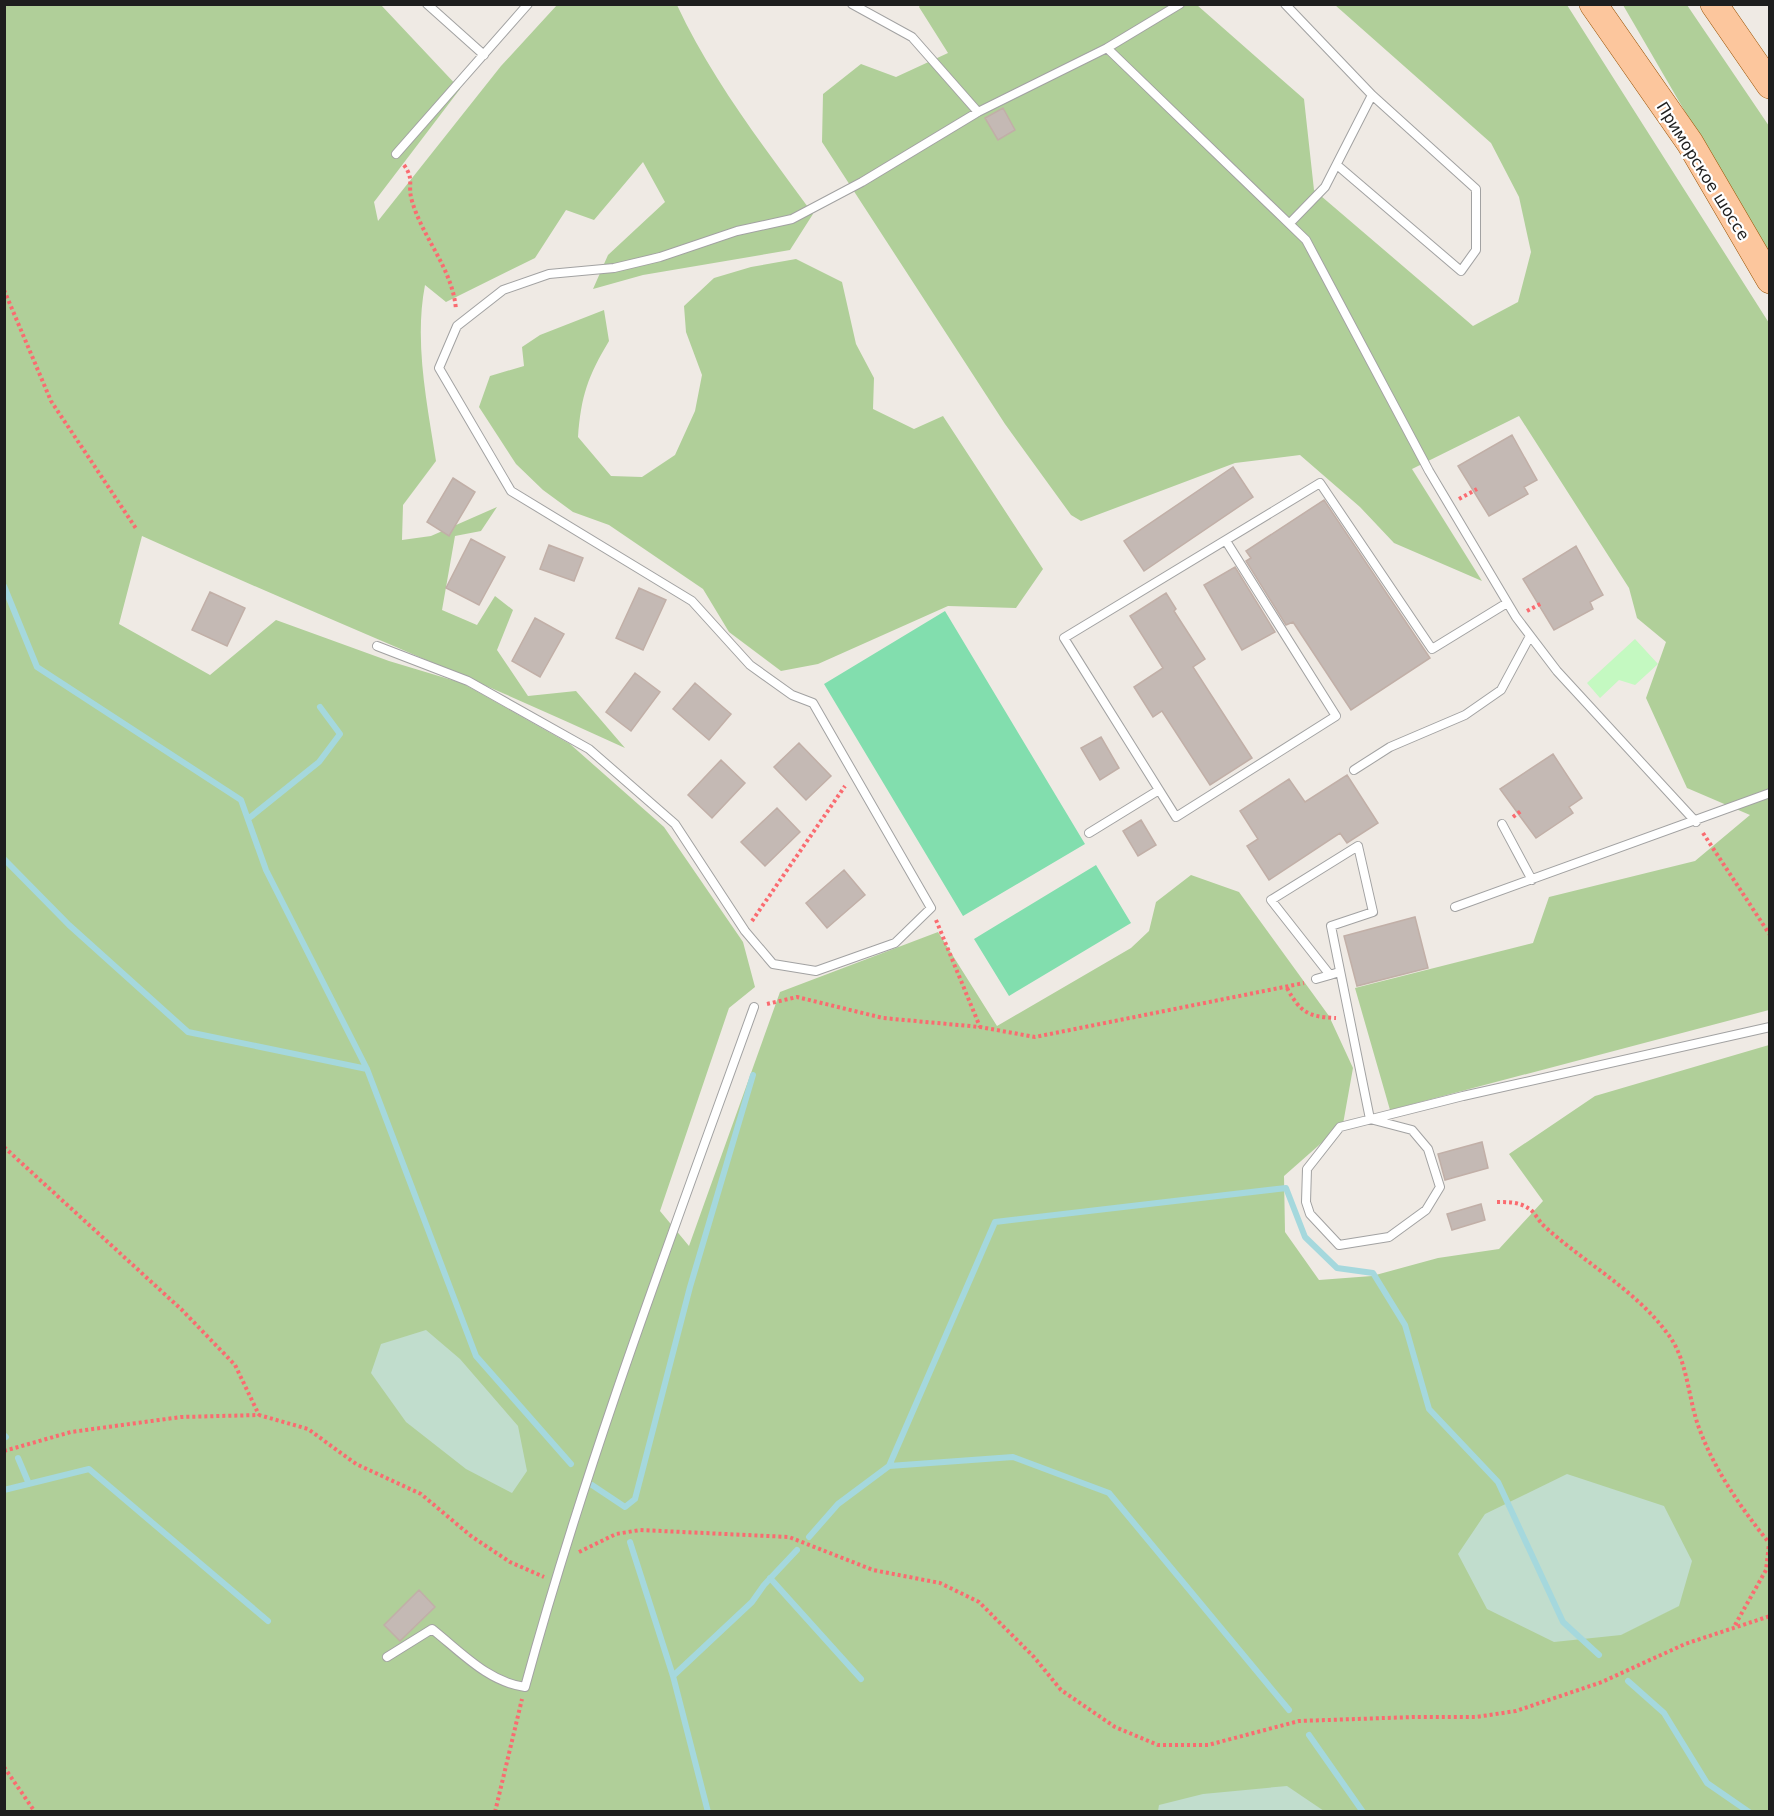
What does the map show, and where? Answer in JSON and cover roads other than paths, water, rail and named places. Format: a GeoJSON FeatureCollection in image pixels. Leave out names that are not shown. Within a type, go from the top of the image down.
{"type":"FeatureCollection","features":[{"type":"Feature","properties":{"kind":"main road","name":"Приморское шоссе"},"geometry":{"type":"LineString","coordinates":[[1593,4],[1690,143],[1770,280]]}},
{"type":"Feature","properties":{"kind":"main road"},"geometry":{"type":"LineString","coordinates":[[1714,4],[1770,85]]}},
{"type":"Feature","properties":{"kind":"lane"},"geometry":{"type":"LineString","coordinates":[[427,4],[484,55]]}},
{"type":"Feature","properties":{"kind":"lane"},"geometry":{"type":"LineString","coordinates":[[396,154],[528,4]]}},
{"type":"Feature","properties":{"kind":"lane"},"geometry":{"type":"LineString","coordinates":[[852,4],[912,37],[978,112]]}},
{"type":"Feature","properties":{"kind":"lane"},"geometry":{"type":"LineString","coordinates":[[377,646],[468,681],[589,749],[675,824],[745,931],[773,964],[816,971],[895,943],[931,908],[813,703],[792,695],[750,665],[692,601],[510,490],[439,368],[457,326],[502,290],[549,274],[614,268],[660,257],[737,231],[792,219],[862,182],[978,112],[1107,48],[1180,4]]}},
{"type":"Feature","properties":{"kind":"lane"},"geometry":{"type":"LineString","coordinates":[[1285,4],[1372,95],[1476,189],[1476,250],[1461,271],[1337,165]]}},
{"type":"Feature","properties":{"kind":"lane"},"geometry":{"type":"LineString","coordinates":[[1107,48],[1306,240],[1429,471],[1507,603],[1557,670],[1696,822]]}},
{"type":"Feature","properties":{"kind":"lane"},"geometry":{"type":"LineString","coordinates":[[1290,223],[1325,188],[1372,95]]}},
{"type":"Feature","properties":{"kind":"lane"},"geometry":{"type":"LineString","coordinates":[[1226,541],[1336,716],[1176,817],[1064,638],[1320,483],[1432,650],[1507,603]]}},
{"type":"Feature","properties":{"kind":"lane"},"geometry":{"type":"LineString","coordinates":[[1354,770],[1390,747],[1465,715],[1501,690],[1530,636]]}},
{"type":"Feature","properties":{"kind":"lane"},"geometry":{"type":"LineString","coordinates":[[1089,833],[1159,790]]}},
{"type":"Feature","properties":{"kind":"lane"},"geometry":{"type":"LineString","coordinates":[[1455,907],[1696,822],[1770,793]]}},
{"type":"Feature","properties":{"kind":"lane"},"geometry":{"type":"LineString","coordinates":[[1502,824],[1532,880]]}},
{"type":"Feature","properties":{"kind":"lane"},"geometry":{"type":"LineString","coordinates":[[1330,975],[1271,900],[1358,846],[1373,912],[1331,926],[1370,1119]]}},
{"type":"Feature","properties":{"kind":"lane"},"geometry":{"type":"LineString","coordinates":[[1316,979],[1339,972]]}},
{"type":"Feature","properties":{"kind":"lane"},"geometry":{"type":"LineString","coordinates":[[387,1657],[432,1629],[489,1675],[508,1684],[525,1687],[560,1562],[689,1186],[754,1007]]}},
{"type":"Feature","properties":{"kind":"lane"},"geometry":{"type":"LineString","coordinates":[[1370,1119],[1412,1130],[1428,1149],[1440,1188],[1426,1210],[1389,1237],[1339,1245],[1310,1214],[1306,1202],[1307,1169],[1340,1127],[1370,1119],[1770,1027]]}},
{"type":"Feature","properties":{"kind":"waterway"},"geometry":{"type":"LineString","coordinates":[[4,586],[37,667],[241,800],[266,870],[367,1069],[476,1356],[571,1464]]}},
{"type":"Feature","properties":{"kind":"waterway"},"geometry":{"type":"LineString","coordinates":[[248,819],[319,762],[340,734],[320,707]]}},
{"type":"Feature","properties":{"kind":"waterway"},"geometry":{"type":"LineString","coordinates":[[4,859],[69,925],[188,1032],[367,1069]]}},
{"type":"Feature","properties":{"kind":"waterway"},"geometry":{"type":"LineString","coordinates":[[592,1485],[625,1507],[635,1499],[690,1287],[753,1075]]}},
{"type":"Feature","properties":{"kind":"waterway"},"geometry":{"type":"LineString","coordinates":[[809,1537],[838,1504],[889,1466],[995,1222],[1286,1188],[1305,1237],[1337,1268],[1373,1273],[1405,1325],[1429,1409],[1498,1482],[1563,1622],[1599,1655]]}},
{"type":"Feature","properties":{"kind":"waterway"},"geometry":{"type":"LineString","coordinates":[[889,1466],[1013,1457],[1109,1493],[1289,1710]]}},
{"type":"Feature","properties":{"kind":"waterway"},"geometry":{"type":"LineString","coordinates":[[18,1458],[29,1484]]}},
{"type":"Feature","properties":{"kind":"waterway"},"geometry":{"type":"LineString","coordinates":[[4,1490],[89,1469],[268,1621]]}},
{"type":"Feature","properties":{"kind":"waterway"},"geometry":{"type":"LineString","coordinates":[[630,1542],[673,1676]]}},
{"type":"Feature","properties":{"kind":"waterway"},"geometry":{"type":"LineString","coordinates":[[708,1812],[673,1676],[752,1602],[764,1585],[797,1550]]}},
{"type":"Feature","properties":{"kind":"waterway"},"geometry":{"type":"LineString","coordinates":[[770,1578],[861,1679]]}},
{"type":"Feature","properties":{"kind":"waterway"},"geometry":{"type":"LineString","coordinates":[[1628,1681],[1664,1713],[1707,1783],[1749,1812]]}},
{"type":"Feature","properties":{"kind":"waterway"},"geometry":{"type":"LineString","coordinates":[[1309,1735],[1363,1812]]}}]}
